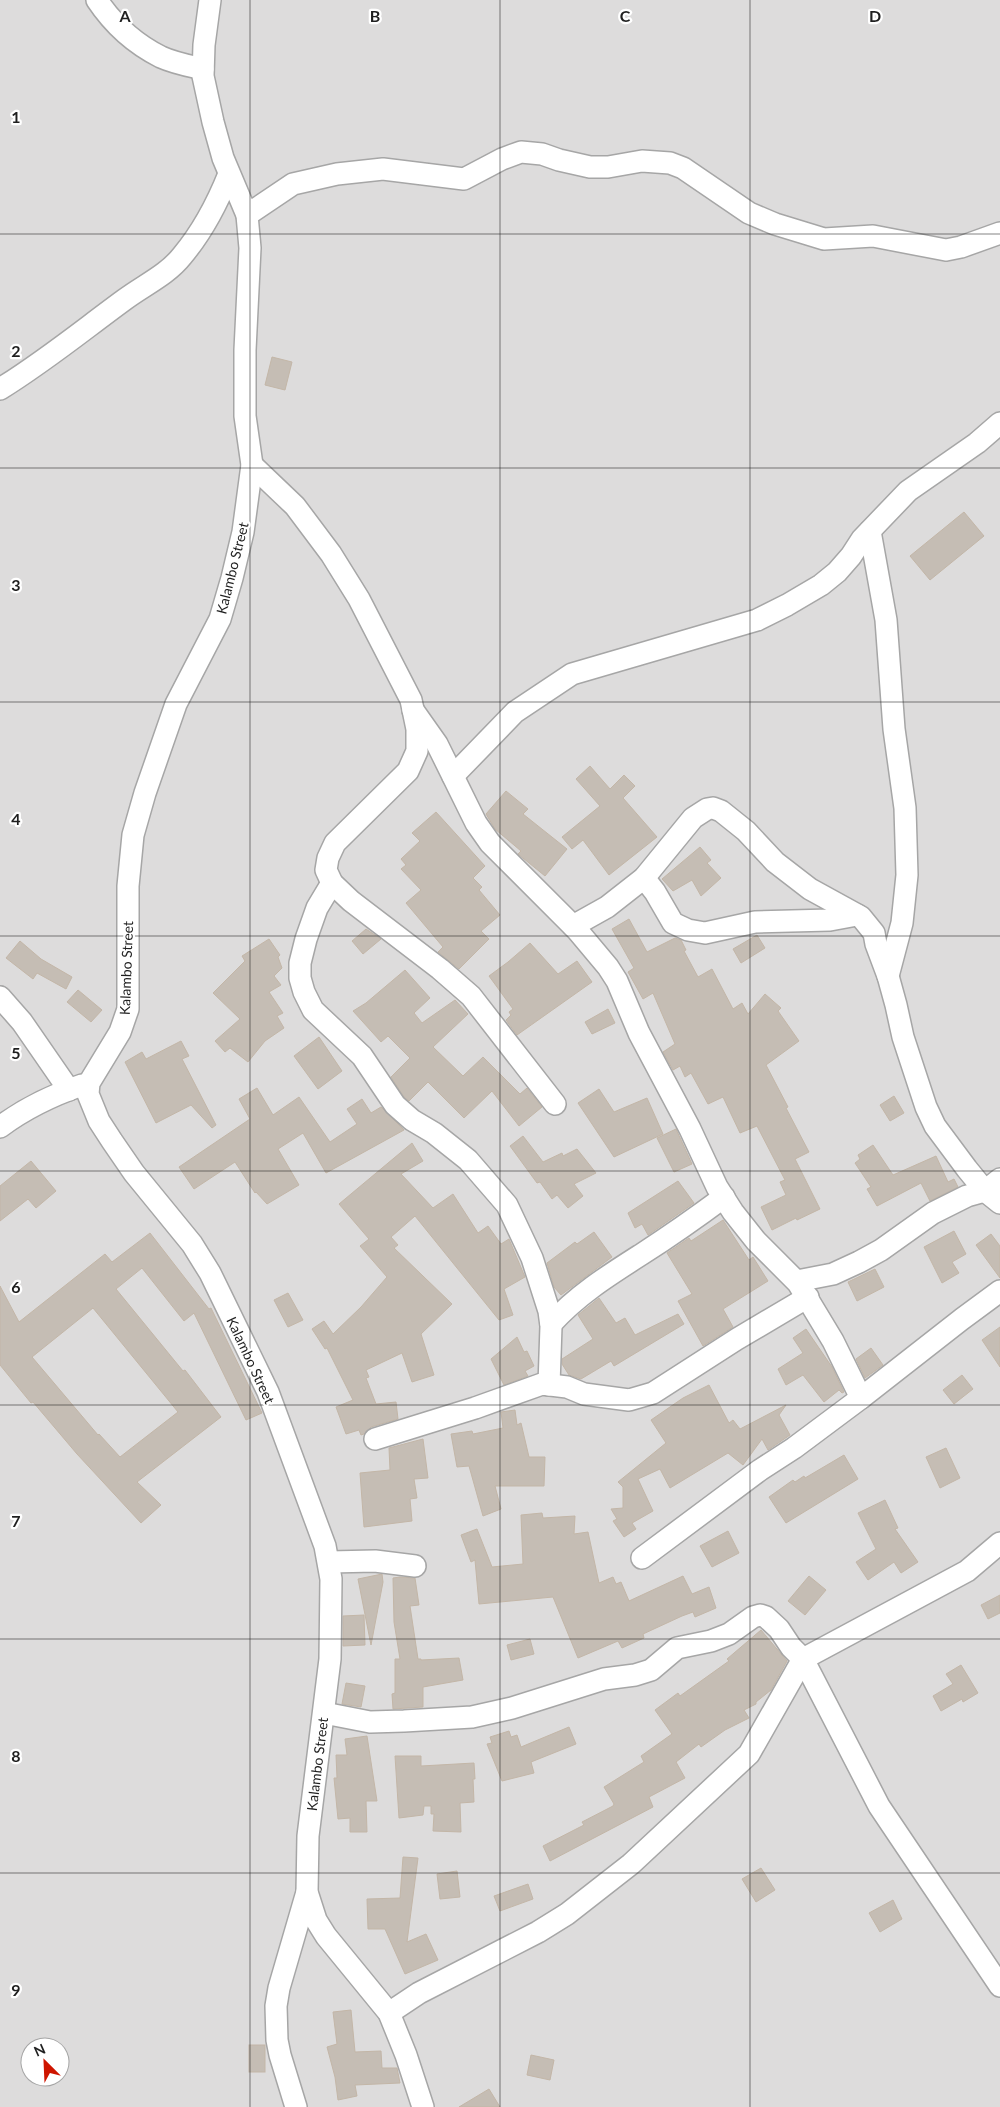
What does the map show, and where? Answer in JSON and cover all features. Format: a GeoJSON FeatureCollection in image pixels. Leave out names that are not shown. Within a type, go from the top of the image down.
{"type":"FeatureCollection","features":[{"type":"Feature","properties":{"kind":"street"},"geometry":{"type":"LineString","coordinates":[[97,0],[118,27],[162,58],[203,69]]}},
{"type":"Feature","properties":{"kind":"street","name":"Kalambo Street"},"geometry":{"type":"LineString","coordinates":[[210,0],[203,69],[213,122],[230,174],[247,215],[250,248],[245,350],[245,416],[252,466],[243,532],[220,619],[176,704],[145,792],[133,835],[128,886],[128,1009],[120,1032],[89,1082],[88,1094],[99,1121],[134,1173],[192,1244],[220,1293],[268,1392],[325,1546],[329,1562],[332,1611],[330,1659],[308,1836],[307,1892],[279,1988],[276,2006],[277,2040],[296,2107]]}},
{"type":"Feature","properties":{"kind":"street"},"geometry":{"type":"LineString","coordinates":[[247,215],[293,184],[337,174],[383,169],[464,179],[502,159],[521,152],[542,154],[590,167],[608,167],[642,161],[670,163],[683,168],[749,213],[775,224],[824,239],[873,236],[946,250],[961,247],[1000,233]]}},
{"type":"Feature","properties":{"kind":"street"},"geometry":{"type":"LineString","coordinates":[[0,389],[29,371],[125,299],[170,269],[206,225],[230,174]]}},
{"type":"Feature","properties":{"kind":"street"},"geometry":{"type":"LineString","coordinates":[[453,776],[515,712],[572,674],[756,620],[786,606],[821,585],[837,572],[870,531],[908,491],[970,448],[1000,422]]}},
{"type":"Feature","properties":{"kind":"street"},"geometry":{"type":"LineString","coordinates":[[252,466],[295,506],[331,554],[359,599],[412,700],[417,729],[417,751],[408,772],[335,843],[328,858],[326,870],[332,883],[351,901],[440,969],[471,996],[555,1104]]}},
{"type":"Feature","properties":{"kind":"street"},"geometry":{"type":"LineString","coordinates":[[870,531],[886,620],[894,729],[905,808],[907,875],[902,923],[888,976]]}},
{"type":"Feature","properties":{"kind":"street"},"geometry":{"type":"LineString","coordinates":[[413,710],[437,744],[476,823],[490,843],[573,926],[617,981],[638,1033],[724,1197],[756,1241],[802,1289],[833,1341],[861,1398]]}},
{"type":"Feature","properties":{"kind":"street"},"geometry":{"type":"LineString","coordinates":[[573,926],[607,906],[644,878],[693,818],[713,808],[721,810],[730,816],[775,862],[810,889],[857,915],[874,933],[876,944],[888,976],[902,1037],[926,1107],[935,1126],[995,1191]]}},
{"type":"Feature","properties":{"kind":"street"},"geometry":{"type":"LineString","coordinates":[[644,878],[655,892],[673,923],[688,930],[705,933],[755,922],[830,920],[857,915]]}},
{"type":"Feature","properties":{"kind":"street"},"geometry":{"type":"LineString","coordinates":[[332,883],[314,916],[300,963],[300,978],[313,1010],[362,1056],[395,1105],[412,1120],[434,1133],[468,1160],[502,1199],[532,1258],[549,1311],[551,1324],[549,1384]]}},
{"type":"Feature","properties":{"kind":"street"},"geometry":{"type":"LineString","coordinates":[[0,997],[22,1022],[69,1090]]}},
{"type":"Feature","properties":{"kind":"street"},"geometry":{"type":"LineString","coordinates":[[0,1127],[12,1118],[89,1082]]}},
{"type":"Feature","properties":{"kind":"street"},"geometry":{"type":"LineString","coordinates":[[375,1439],[475,1408],[512,1393],[542,1384],[568,1387],[584,1394],[629,1400],[653,1393],[737,1338],[802,1289],[881,1250],[933,1213],[967,1196],[995,1191]]}},
{"type":"Feature","properties":{"kind":"street"},"geometry":{"type":"LineString","coordinates":[[551,1324],[564,1310],[600,1281],[687,1224],[724,1197]]}},
{"type":"Feature","properties":{"kind":"street"},"geometry":{"type":"LineString","coordinates":[[642,1558],[760,1470],[794,1448],[1000,1291]]}},
{"type":"Feature","properties":{"kind":"street"},"geometry":{"type":"LineString","coordinates":[[389,2013],[418,1993],[553,1924],[630,1864],[749,1754],[803,1659],[967,1571],[1000,1543]]}},
{"type":"Feature","properties":{"kind":"street"},"geometry":{"type":"LineString","coordinates":[[329,1562],[375,1561],[415,1566]]}},
{"type":"Feature","properties":{"kind":"street"},"geometry":{"type":"LineString","coordinates":[[324,1713],[370,1722],[472,1717],[512,1708],[604,1679],[635,1675],[651,1670],[677,1648],[711,1641],[729,1634],[753,1617],[760,1615],[766,1617],[780,1629],[791,1647],[803,1659],[879,1806],[1000,1986]]}},
{"type":"Feature","properties":{"kind":"street","name":"Kalambo Street"},"geometry":{"type":"LineString","coordinates":[[307,1892],[316,1920],[326,1936],[389,2013],[406,2055],[423,2107]]}},
{"type":"Feature","properties":{"kind":"shaded area"},"geometry":{"type":"Polygon","coordinates":[[[0,0],[1000,0],[1000,2107],[0,2107],[0,0]]]}},
{"type":"Feature","properties":{"kind":"building"},"geometry":{"type":"Polygon","coordinates":[[[272,357],[292,362],[285,390],[265,385],[272,357]]]}},
{"type":"Feature","properties":{"kind":"building"},"geometry":{"type":"Polygon","coordinates":[[[964,512],[984,536],[930,580],[910,556],[964,512]]]}},
{"type":"Feature","properties":{"kind":"building"},"geometry":{"type":"Polygon","coordinates":[[[590,766],[610,789],[624,775],[635,786],[623,798],[657,837],[609,875],[583,840],[572,849],[562,837],[600,806],[576,779],[590,766]]]}},
{"type":"Feature","properties":{"kind":"building"},"geometry":{"type":"Polygon","coordinates":[[[506,791],[528,809],[523,814],[567,849],[545,876],[518,854],[521,851],[495,829],[486,814],[506,791]]]}},
{"type":"Feature","properties":{"kind":"building"},"geometry":{"type":"Polygon","coordinates":[[[436,812],[485,866],[473,878],[482,887],[479,890],[500,915],[481,931],[489,939],[459,969],[438,952],[443,947],[406,903],[421,890],[401,869],[406,865],[401,859],[420,841],[412,833],[436,812]]]}},
{"type":"Feature","properties":{"kind":"building"},"geometry":{"type":"Polygon","coordinates":[[[700,847],[711,860],[707,863],[721,878],[701,896],[692,880],[673,891],[662,879],[700,847]]]}},
{"type":"Feature","properties":{"kind":"building"},"geometry":{"type":"Polygon","coordinates":[[[629,919],[647,952],[675,938],[681,940],[686,950],[684,951],[698,977],[712,969],[733,1009],[742,1003],[748,1014],[765,994],[781,1008],[778,1011],[799,1041],[766,1065],[809,1152],[795,1159],[820,1209],[772,1230],[761,1207],[786,1195],[780,1182],[785,1180],[757,1126],[740,1133],[723,1097],[708,1104],[691,1073],[685,1077],[680,1066],[673,1070],[663,1052],[675,1044],[653,993],[643,999],[628,972],[634,968],[612,929],[629,919]]]}},
{"type":"Feature","properties":{"kind":"building"},"geometry":{"type":"Polygon","coordinates":[[[366,929],[381,939],[363,954],[352,941],[366,929]]]}},
{"type":"Feature","properties":{"kind":"building"},"geometry":{"type":"Polygon","coordinates":[[[757,935],[765,948],[741,963],[733,949],[757,935]]]}},
{"type":"Feature","properties":{"kind":"building"},"geometry":{"type":"Polygon","coordinates":[[[269,939],[280,955],[278,957],[282,968],[274,976],[281,985],[269,992],[283,1013],[277,1016],[284,1028],[265,1041],[248,1062],[230,1048],[225,1052],[215,1041],[240,1019],[213,993],[245,961],[242,956],[269,939]]]}},
{"type":"Feature","properties":{"kind":"building"},"geometry":{"type":"Polygon","coordinates":[[[20,941],[41,959],[72,977],[66,989],[37,973],[33,979],[6,958],[20,941]]]}},
{"type":"Feature","properties":{"kind":"building"},"geometry":{"type":"Polygon","coordinates":[[[530,943],[558,974],[577,961],[592,982],[517,1035],[506,1020],[511,1015],[509,1012],[513,1009],[489,976],[530,943]]]}},
{"type":"Feature","properties":{"kind":"building"},"geometry":{"type":"Polygon","coordinates":[[[405,970],[430,998],[414,1013],[422,1023],[455,1000],[468,1014],[433,1047],[463,1076],[483,1057],[520,1094],[527,1088],[542,1107],[519,1126],[492,1091],[464,1118],[428,1082],[409,1101],[404,1097],[391,1077],[410,1058],[388,1036],[381,1042],[353,1011],[366,1003],[405,970]]]}},
{"type":"Feature","properties":{"kind":"building"},"geometry":{"type":"Polygon","coordinates":[[[78,990],[102,1010],[91,1022],[67,1002],[78,990]]]}},
{"type":"Feature","properties":{"kind":"building"},"geometry":{"type":"Polygon","coordinates":[[[608,1009],[615,1023],[592,1034],[585,1022],[608,1009]]]}},
{"type":"Feature","properties":{"kind":"building"},"geometry":{"type":"Polygon","coordinates":[[[319,1037],[342,1071],[318,1089],[294,1056],[319,1037]]]}},
{"type":"Feature","properties":{"kind":"building"},"geometry":{"type":"Polygon","coordinates":[[[181,1041],[189,1056],[182,1059],[216,1125],[212,1128],[191,1105],[156,1123],[125,1062],[142,1052],[146,1059],[181,1041]]]}},
{"type":"Feature","properties":{"kind":"building"},"geometry":{"type":"Polygon","coordinates":[[[257,1088],[273,1115],[299,1097],[330,1142],[357,1124],[347,1109],[362,1099],[371,1113],[381,1107],[404,1130],[326,1173],[303,1133],[278,1149],[299,1185],[267,1204],[255,1193],[235,1162],[194,1189],[179,1167],[250,1119],[239,1099],[257,1088]]]}},
{"type":"Feature","properties":{"kind":"building"},"geometry":{"type":"Polygon","coordinates":[[[599,1089],[614,1112],[647,1098],[663,1134],[614,1157],[578,1103],[599,1089]]]}},
{"type":"Feature","properties":{"kind":"building"},"geometry":{"type":"Polygon","coordinates":[[[894,1096],[904,1113],[890,1121],[880,1105],[894,1096]]]}},
{"type":"Feature","properties":{"kind":"building"},"geometry":{"type":"Polygon","coordinates":[[[676,1129],[692,1164],[674,1172],[657,1138],[676,1129]]]}},
{"type":"Feature","properties":{"kind":"building"},"geometry":{"type":"Polygon","coordinates":[[[523,1136],[543,1162],[562,1153],[563,1156],[577,1149],[596,1173],[574,1184],[583,1196],[568,1208],[557,1195],[552,1199],[540,1182],[537,1183],[510,1146],[523,1136]]]}},
{"type":"Feature","properties":{"kind":"building"},"geometry":{"type":"Polygon","coordinates":[[[412,1143],[423,1161],[401,1174],[433,1208],[453,1194],[478,1233],[488,1226],[501,1244],[509,1239],[525,1277],[504,1289],[513,1315],[499,1320],[415,1216],[391,1237],[398,1245],[394,1248],[452,1304],[421,1334],[434,1375],[412,1382],[402,1353],[366,1370],[369,1377],[366,1378],[376,1404],[396,1402],[398,1419],[371,1427],[361,1435],[359,1430],[346,1434],[336,1407],[353,1400],[327,1348],[325,1349],[312,1329],[324,1321],[333,1334],[361,1307],[387,1277],[360,1246],[369,1239],[339,1204],[412,1143]]]}},
{"type":"Feature","properties":{"kind":"building"},"geometry":{"type":"Polygon","coordinates":[[[873,1145],[893,1175],[936,1156],[948,1182],[954,1179],[958,1187],[930,1201],[921,1183],[877,1206],[867,1189],[871,1187],[855,1163],[860,1159],[858,1155],[873,1145]]]}},
{"type":"Feature","properties":{"kind":"building"},"geometry":{"type":"Polygon","coordinates":[[[31,1161],[56,1191],[36,1208],[28,1199],[0,1221],[0,1186],[31,1161]]]}},
{"type":"Feature","properties":{"kind":"building"},"geometry":{"type":"Polygon","coordinates":[[[678,1181],[694,1203],[648,1235],[642,1224],[635,1228],[628,1213],[678,1181]]]}},
{"type":"Feature","properties":{"kind":"building"},"geometry":{"type":"Polygon","coordinates":[[[723,1220],[749,1260],[753,1257],[768,1281],[723,1309],[733,1327],[703,1346],[678,1301],[692,1294],[667,1253],[689,1238],[691,1241],[723,1220]]]}},
{"type":"Feature","properties":{"kind":"building"},"geometry":{"type":"Polygon","coordinates":[[[954,1231],[966,1254],[952,1262],[959,1273],[942,1283],[924,1247],[954,1231]]]}},
{"type":"Feature","properties":{"kind":"building"},"geometry":{"type":"Polygon","coordinates":[[[594,1232],[612,1257],[561,1295],[554,1287],[547,1263],[575,1242],[577,1244],[594,1232]]]}},
{"type":"Feature","properties":{"kind":"building"},"geometry":{"type":"Polygon","coordinates":[[[150,1233],[209,1309],[211,1308],[262,1413],[246,1420],[194,1313],[184,1321],[142,1268],[116,1289],[183,1371],[185,1370],[221,1417],[137,1482],[161,1505],[141,1523],[77,1454],[33,1402],[31,1403],[0,1365],[0,1286],[19,1322],[105,1254],[112,1262],[150,1233]],[[93,1308],[32,1357],[98,1435],[120,1457],[178,1412],[93,1308]]]}},
{"type":"Feature","properties":{"kind":"building"},"geometry":{"type":"Polygon","coordinates":[[[991,1234],[1000,1246],[1000,1278],[976,1245],[991,1234]]]}},
{"type":"Feature","properties":{"kind":"building"},"geometry":{"type":"Polygon","coordinates":[[[875,1269],[884,1287],[857,1301],[848,1282],[875,1269]]]}},
{"type":"Feature","properties":{"kind":"building"},"geometry":{"type":"Polygon","coordinates":[[[288,1293],[303,1320],[288,1327],[274,1300],[288,1293]]]}},
{"type":"Feature","properties":{"kind":"building"},"geometry":{"type":"Polygon","coordinates":[[[599,1298],[616,1323],[625,1318],[635,1335],[678,1314],[684,1324],[614,1366],[611,1361],[581,1379],[569,1375],[562,1364],[562,1359],[593,1339],[578,1315],[599,1298]]]}},
{"type":"Feature","properties":{"kind":"building"},"geometry":{"type":"Polygon","coordinates":[[[1000,1327],[1000,1367],[982,1340],[1000,1327]]]}},
{"type":"Feature","properties":{"kind":"building"},"geometry":{"type":"Polygon","coordinates":[[[806,1329],[832,1367],[844,1392],[842,1393],[839,1390],[824,1402],[803,1375],[786,1385],[778,1369],[803,1353],[793,1338],[806,1329]]]}},
{"type":"Feature","properties":{"kind":"building"},"geometry":{"type":"Polygon","coordinates":[[[517,1337],[524,1352],[527,1351],[534,1366],[525,1371],[528,1376],[504,1385],[491,1359],[517,1337]]]}},
{"type":"Feature","properties":{"kind":"building"},"geometry":{"type":"Polygon","coordinates":[[[871,1348],[883,1365],[865,1378],[856,1359],[871,1348]]]}},
{"type":"Feature","properties":{"kind":"building"},"geometry":{"type":"Polygon","coordinates":[[[962,1375],[973,1389],[954,1404],[943,1390],[962,1375]]]}},
{"type":"Feature","properties":{"kind":"building"},"geometry":{"type":"Polygon","coordinates":[[[709,1385],[729,1423],[733,1420],[740,1429],[786,1405],[779,1415],[790,1435],[768,1450],[762,1439],[743,1465],[728,1453],[670,1488],[660,1469],[638,1479],[653,1511],[632,1523],[636,1529],[624,1537],[613,1521],[617,1519],[611,1509],[623,1508],[623,1487],[618,1482],[666,1443],[651,1420],[683,1398],[709,1385]]]}},
{"type":"Feature","properties":{"kind":"building"},"geometry":{"type":"Polygon","coordinates":[[[515,1410],[517,1425],[521,1423],[529,1457],[545,1457],[544,1486],[495,1486],[501,1509],[483,1516],[469,1466],[457,1467],[451,1434],[472,1431],[473,1434],[503,1428],[501,1412],[515,1410]]]}},
{"type":"Feature","properties":{"kind":"building"},"geometry":{"type":"Polygon","coordinates":[[[423,1439],[428,1478],[414,1479],[417,1498],[410,1499],[412,1521],[364,1527],[360,1473],[390,1470],[389,1448],[423,1439]]]}},
{"type":"Feature","properties":{"kind":"building"},"geometry":{"type":"Polygon","coordinates":[[[946,1448],[960,1478],[940,1488],[926,1457],[946,1448]]]}},
{"type":"Feature","properties":{"kind":"building"},"geometry":{"type":"Polygon","coordinates":[[[844,1455],[858,1479],[786,1523],[769,1497],[793,1480],[795,1482],[804,1476],[805,1478],[844,1455]]]}},
{"type":"Feature","properties":{"kind":"building"},"geometry":{"type":"Polygon","coordinates":[[[885,1500],[898,1528],[895,1529],[918,1562],[901,1573],[894,1562],[868,1580],[856,1562],[876,1549],[858,1513],[885,1500]]]}},
{"type":"Feature","properties":{"kind":"building"},"geometry":{"type":"Polygon","coordinates":[[[542,1513],[543,1518],[575,1516],[574,1534],[588,1532],[599,1583],[613,1577],[616,1584],[621,1582],[629,1601],[683,1576],[692,1594],[709,1587],[716,1608],[695,1617],[693,1612],[682,1616],[643,1634],[644,1638],[622,1648],[618,1641],[578,1658],[553,1597],[479,1604],[475,1560],[471,1562],[461,1535],[477,1529],[492,1567],[523,1564],[521,1515],[542,1513]]]}},
{"type":"Feature","properties":{"kind":"building"},"geometry":{"type":"Polygon","coordinates":[[[728,1531],[739,1553],[712,1567],[700,1546],[728,1531]]]}},
{"type":"Feature","properties":{"kind":"building"},"geometry":{"type":"Polygon","coordinates":[[[382,1574],[383,1582],[371,1645],[358,1579],[382,1574]]]}},
{"type":"Feature","properties":{"kind":"building"},"geometry":{"type":"Polygon","coordinates":[[[809,1576],[826,1590],[805,1615],[788,1601],[809,1576]]]}},
{"type":"Feature","properties":{"kind":"building"},"geometry":{"type":"Polygon","coordinates":[[[393,1578],[415,1578],[419,1605],[410,1606],[418,1659],[459,1658],[463,1680],[423,1687],[423,1707],[393,1709],[392,1694],[395,1693],[395,1659],[400,1659],[394,1622],[393,1578]]]}},
{"type":"Feature","properties":{"kind":"building"},"geometry":{"type":"Polygon","coordinates":[[[1000,1595],[1000,1613],[988,1619],[981,1605],[1000,1595]]]}},
{"type":"Feature","properties":{"kind":"building"},"geometry":{"type":"Polygon","coordinates":[[[364,1615],[365,1645],[343,1646],[343,1616],[364,1615]]]}},
{"type":"Feature","properties":{"kind":"building"},"geometry":{"type":"Polygon","coordinates":[[[761,1630],[787,1661],[771,1690],[756,1704],[744,1710],[749,1718],[725,1730],[701,1747],[699,1744],[676,1762],[685,1778],[649,1797],[653,1807],[550,1861],[543,1846],[584,1825],[582,1822],[613,1806],[614,1804],[604,1787],[644,1762],[641,1756],[672,1734],[655,1710],[678,1693],[680,1696],[729,1661],[727,1659],[761,1630]]]}},
{"type":"Feature","properties":{"kind":"building"},"geometry":{"type":"Polygon","coordinates":[[[530,1639],[534,1654],[511,1660],[507,1645],[530,1639]]]}},
{"type":"Feature","properties":{"kind":"building"},"geometry":{"type":"Polygon","coordinates":[[[961,1665],[978,1693],[963,1702],[962,1699],[941,1711],[933,1696],[953,1684],[946,1674],[961,1665]]]}},
{"type":"Feature","properties":{"kind":"building"},"geometry":{"type":"Polygon","coordinates":[[[346,1683],[365,1686],[361,1707],[342,1704],[346,1683]]]}},
{"type":"Feature","properties":{"kind":"building"},"geometry":{"type":"Polygon","coordinates":[[[569,1727],[576,1744],[531,1762],[534,1773],[502,1781],[487,1744],[492,1743],[490,1737],[509,1731],[511,1737],[517,1735],[521,1747],[569,1727]]]}},
{"type":"Feature","properties":{"kind":"building"},"geometry":{"type":"Polygon","coordinates":[[[367,1736],[377,1801],[366,1801],[367,1832],[350,1832],[350,1818],[338,1819],[334,1778],[337,1778],[336,1755],[347,1755],[345,1739],[367,1736]]]}},
{"type":"Feature","properties":{"kind":"building"},"geometry":{"type":"Polygon","coordinates":[[[395,1756],[421,1756],[421,1766],[474,1763],[474,1802],[460,1803],[461,1832],[433,1831],[434,1814],[431,1814],[431,1806],[424,1806],[423,1815],[399,1818],[395,1756]]]}},
{"type":"Feature","properties":{"kind":"building"},"geometry":{"type":"Polygon","coordinates":[[[403,1857],[418,1858],[407,1942],[426,1934],[438,1960],[405,1974],[385,1929],[368,1929],[367,1899],[400,1898],[403,1857]]]}},
{"type":"Feature","properties":{"kind":"building"},"geometry":{"type":"Polygon","coordinates":[[[761,1868],[775,1890],[756,1902],[742,1879],[761,1868]]]}},
{"type":"Feature","properties":{"kind":"building"},"geometry":{"type":"Polygon","coordinates":[[[457,1871],[460,1897],[440,1899],[437,1874],[457,1871]]]}},
{"type":"Feature","properties":{"kind":"building"},"geometry":{"type":"Polygon","coordinates":[[[528,1884],[533,1899],[500,1911],[494,1896],[528,1884]]]}},
{"type":"Feature","properties":{"kind":"building"},"geometry":{"type":"Polygon","coordinates":[[[893,1900],[902,1919],[880,1932],[869,1913],[893,1900]]]}},
{"type":"Feature","properties":{"kind":"building"},"geometry":{"type":"Polygon","coordinates":[[[351,2010],[355,2052],[381,2051],[382,2068],[397,2068],[400,2083],[355,2085],[357,2096],[338,2100],[335,2077],[327,2047],[337,2044],[333,2012],[351,2010]]]}},
{"type":"Feature","properties":{"kind":"building"},"geometry":{"type":"Polygon","coordinates":[[[249,2045],[265,2045],[265,2072],[249,2072],[249,2045]]]}},
{"type":"Feature","properties":{"kind":"building"},"geometry":{"type":"Polygon","coordinates":[[[531,2055],[554,2060],[550,2080],[527,2075],[531,2055]]]}},
{"type":"Feature","properties":{"kind":"building"},"geometry":{"type":"Polygon","coordinates":[[[489,2089],[500,2107],[459,2107],[489,2089]]]}}]}
